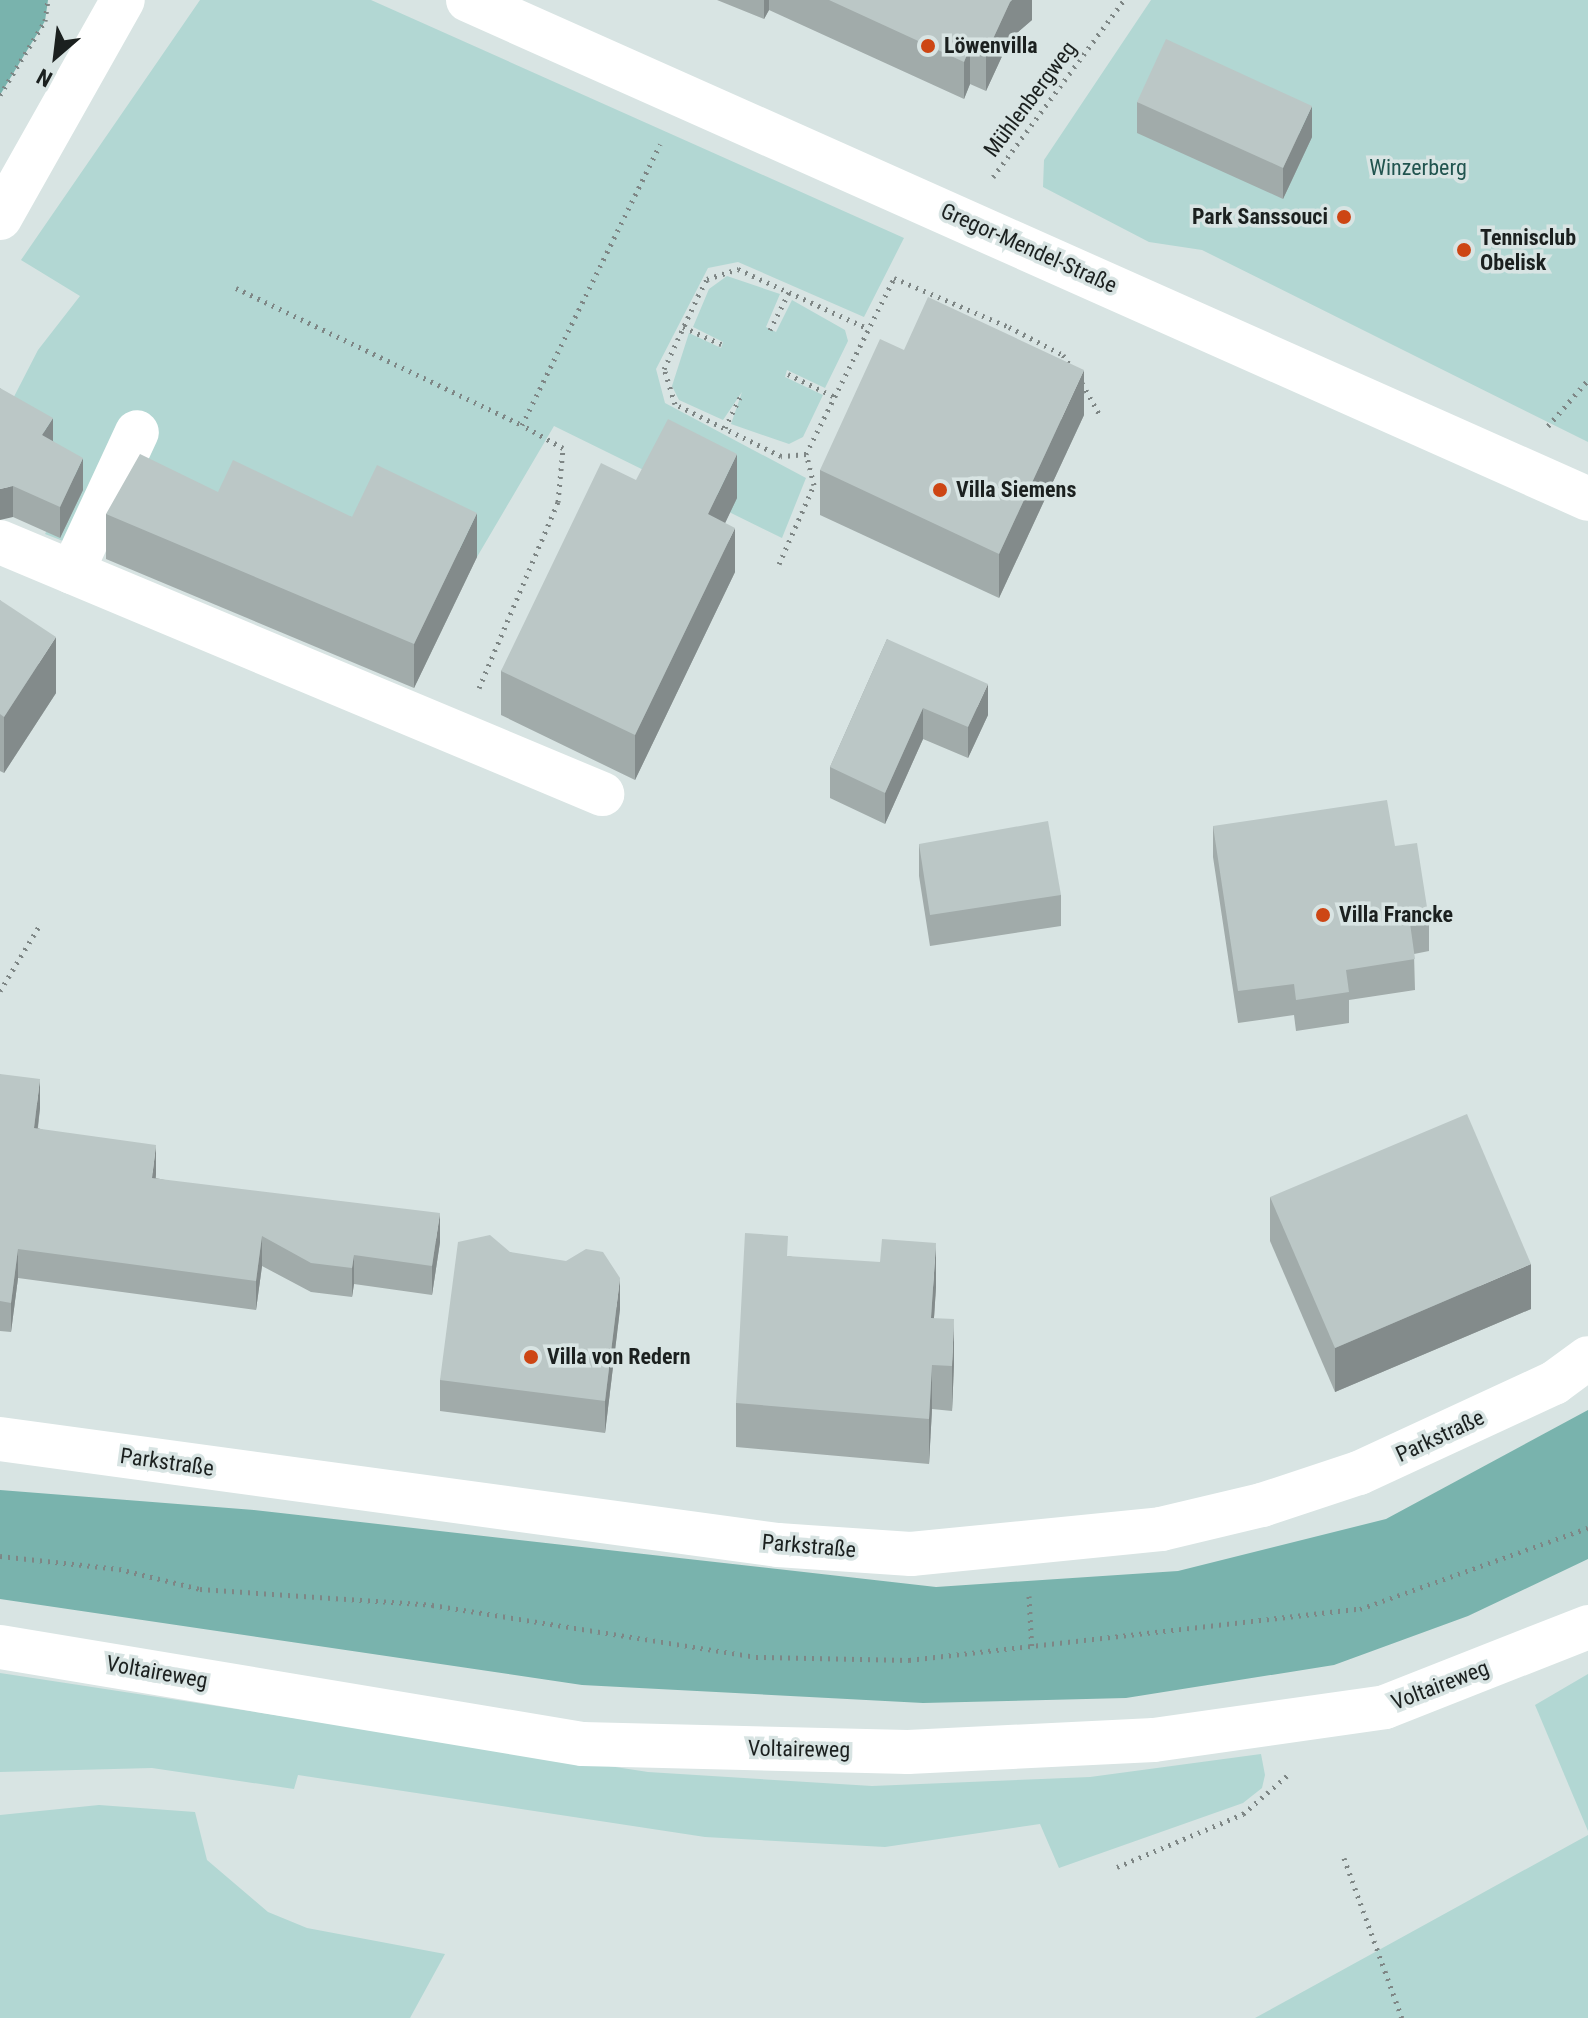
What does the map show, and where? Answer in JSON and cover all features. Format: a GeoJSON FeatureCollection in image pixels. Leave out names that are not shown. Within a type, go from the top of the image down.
{"type":"FeatureCollection","features":[{"type":"Feature","properties":{"kind":"street"},"geometry":{"type":"LineString","coordinates":[[0,218],[123,0]]}},
{"type":"Feature","properties":{"kind":"street","name":"Gregor-Mendel-Straße"},"geometry":{"type":"LineString","coordinates":[[468,0],[968,219],[1588,499]]}},
{"type":"Feature","properties":{"kind":"street"},"geometry":{"type":"LineString","coordinates":[[72,572],[137,432]]}},
{"type":"Feature","properties":{"kind":"street"},"geometry":{"type":"LineString","coordinates":[[0,542],[602,794]]}},
{"type":"Feature","properties":{"kind":"street","name":"Parkstraße"},"geometry":{"type":"LineString","coordinates":[[0,1439],[778,1545],[911,1554],[1161,1529],[1262,1505],[1359,1473],[1554,1383],[1588,1358]]}},
{"type":"Feature","properties":{"kind":"street","name":"Voltaireweg"},"geometry":{"type":"LineString","coordinates":[[0,1647],[582,1744],[908,1752],[1154,1740],[1385,1707],[1588,1627]]}},
{"type":"Feature","properties":{"kind":"path"},"geometry":{"type":"LineString","coordinates":[[0,95],[2,87],[45,21],[48,0]]}},
{"type":"Feature","properties":{"kind":"path","name":"Mühlenbergweg"},"geometry":{"type":"LineString","coordinates":[[968,219],[1124,0]]}},
{"type":"Feature","properties":{"kind":"path"},"geometry":{"type":"LineString","coordinates":[[522,425],[665,132]]}},
{"type":"Feature","properties":{"kind":"path"},"geometry":{"type":"LineString","coordinates":[[806,454],[781,456],[675,404],[666,388],[664,369],[683,327],[707,279],[723,269],[790,290],[867,328]]}},
{"type":"Feature","properties":{"kind":"path"},"geometry":{"type":"LineString","coordinates":[[779,564],[814,485],[806,454],[894,278],[1063,355],[1099,414]]}},
{"type":"Feature","properties":{"kind":"path"},"geometry":{"type":"LineString","coordinates":[[236,288],[522,425],[563,448],[558,502],[458,734]]}},
{"type":"Feature","properties":{"kind":"path"},"geometry":{"type":"LineString","coordinates":[[770,330],[790,290]]}},
{"type":"Feature","properties":{"kind":"path"},"geometry":{"type":"LineString","coordinates":[[683,327],[721,344]]}},
{"type":"Feature","properties":{"kind":"path"},"geometry":{"type":"LineString","coordinates":[[788,374],[835,397]]}},
{"type":"Feature","properties":{"kind":"path"},"geometry":{"type":"LineString","coordinates":[[725,428],[741,395]]}},
{"type":"Feature","properties":{"kind":"path"},"geometry":{"type":"LineString","coordinates":[[0,991],[41,923]]}},
{"type":"Feature","properties":{"kind":"path"},"geometry":{"type":"LineString","coordinates":[[0,1556],[119,1569],[200,1589],[432,1605],[756,1657],[909,1660],[1360,1609],[1588,1528]]}},
{"type":"Feature","properties":{"kind":"path"},"geometry":{"type":"LineString","coordinates":[[1117,1867],[1268,1797],[1304,1747],[1312,1718]]}},
{"type":"Feature","properties":{"kind":"path"},"geometry":{"type":"LineString","coordinates":[[1344,1858],[1402,2018]]}},
{"type":"Feature","properties":{"kind":"green space"},"geometry":{"type":"Polygon","coordinates":[[[200,0],[371,0],[904,238],[864,317],[738,262],[708,268],[656,369],[665,403],[806,478],[782,538],[554,426],[477,557],[377,510],[352,561],[63,541],[45,534],[73,484],[2,420],[38,350],[80,296],[21,260],[200,0]]]}},
{"type":"Feature","properties":{"kind":"green space","name":"Winzerberg"},"geometry":{"type":"Polygon","coordinates":[[[1151,0],[1588,0],[1588,442],[1202,250],[1149,242],[1043,187],[1044,160],[1151,0]]]}},
{"type":"Feature","properties":{"kind":"green space"},"geometry":{"type":"Polygon","coordinates":[[[727,276],[780,294],[766,327],[776,332],[792,300],[845,330],[848,341],[825,388],[787,370],[785,377],[823,395],[803,437],[789,444],[731,424],[742,392],[723,420],[679,400],[672,386],[689,333],[721,348],[723,342],[693,327],[709,289],[727,276]]]}},
{"type":"Feature","properties":{"kind":"green space"},"geometry":{"type":"Polygon","coordinates":[[[0,1673],[648,1772],[872,1786],[1090,1777],[1261,1754],[1265,1775],[1262,1788],[1243,1803],[1059,1868],[1040,1824],[885,1847],[705,1837],[298,1775],[294,1789],[152,1768],[0,1772],[0,1673]]]}},
{"type":"Feature","properties":{"kind":"green space"},"geometry":{"type":"Polygon","coordinates":[[[1588,1674],[1588,1831],[1535,1705],[1588,1674]]]}},
{"type":"Feature","properties":{"kind":"green space"},"geometry":{"type":"Polygon","coordinates":[[[99,1805],[195,1812],[207,1860],[268,1912],[307,1928],[445,1954],[410,2018],[0,2018],[0,1815],[99,1805]]]}},
{"type":"Feature","properties":{"kind":"green space"},"geometry":{"type":"Polygon","coordinates":[[[1588,1835],[1588,2018],[1255,2018],[1377,1951],[1588,1835]]]}},
{"type":"Feature","properties":{"kind":"shaded area"},"geometry":{"type":"Polygon","coordinates":[[[0,0],[48,0],[45,21],[0,95],[0,0]]]}},
{"type":"Feature","properties":{"kind":"shaded area"},"geometry":{"type":"Polygon","coordinates":[[[1588,1410],[1588,1559],[1468,1616],[1334,1665],[1126,1698],[923,1703],[582,1685],[0,1599],[0,1490],[254,1510],[936,1587],[1178,1571],[1386,1519],[1588,1410]]]}},
{"type":"Feature","properties":{"kind":"building"},"geometry":{"type":"Polygon","coordinates":[[[829,0],[1012,0],[986,54],[970,47],[964,62],[829,0]]]}},
{"type":"Feature","properties":{"kind":"building"},"geometry":{"type":"Polygon","coordinates":[[[1166,39],[1312,106],[1283,168],[1137,102],[1166,39]]]}},
{"type":"Feature","properties":{"kind":"building","name":"Villa Siemens"},"geometry":{"type":"Polygon","coordinates":[[[928,297],[1084,370],[999,554],[820,470],[880,339],[904,350],[928,297]]]}},
{"type":"Feature","properties":{"kind":"building"},"geometry":{"type":"Polygon","coordinates":[[[0,388],[53,418],[42,435],[83,458],[60,507],[13,486],[0,489],[0,388]]]}},
{"type":"Feature","properties":{"kind":"building"},"geometry":{"type":"Polygon","coordinates":[[[668,419],[737,454],[708,514],[735,528],[635,735],[501,671],[601,463],[636,480],[668,419]]]}},
{"type":"Feature","properties":{"kind":"building"},"geometry":{"type":"Polygon","coordinates":[[[140,454],[218,492],[233,460],[352,517],[377,465],[477,513],[414,644],[106,514],[140,454]]]}},
{"type":"Feature","properties":{"kind":"building"},"geometry":{"type":"Polygon","coordinates":[[[0,600],[56,637],[4,717],[0,714],[0,600]]]}},
{"type":"Feature","properties":{"kind":"building"},"geometry":{"type":"Polygon","coordinates":[[[887,639],[988,684],[968,727],[923,708],[885,793],[830,767],[887,639]]]}},
{"type":"Feature","properties":{"kind":"building","name":"Villa Francke"},"geometry":{"type":"Polygon","coordinates":[[[1387,800],[1395,846],[1417,843],[1429,920],[1410,923],[1415,959],[1346,970],[1349,992],[1296,1000],[1294,984],[1238,991],[1213,826],[1387,800]]]}},
{"type":"Feature","properties":{"kind":"building"},"geometry":{"type":"Polygon","coordinates":[[[1048,821],[1061,895],[930,915],[919,844],[1048,821]]]}},
{"type":"Feature","properties":{"kind":"building"},"geometry":{"type":"Polygon","coordinates":[[[0,1074],[40,1079],[34,1128],[156,1145],[152,1178],[440,1213],[432,1266],[354,1255],[352,1268],[311,1263],[262,1236],[256,1281],[18,1249],[11,1303],[0,1301],[0,1074]]]}},
{"type":"Feature","properties":{"kind":"building"},"geometry":{"type":"Polygon","coordinates":[[[1467,1114],[1531,1264],[1335,1348],[1270,1197],[1467,1114]]]}},
{"type":"Feature","properties":{"kind":"building"},"geometry":{"type":"Polygon","coordinates":[[[745,1233],[788,1236],[787,1256],[880,1262],[882,1239],[936,1243],[931,1318],[954,1319],[952,1366],[932,1365],[929,1419],[736,1403],[745,1233]]]}},
{"type":"Feature","properties":{"kind":"building","name":"Villa von Redern"},"geometry":{"type":"Polygon","coordinates":[[[490,1235],[510,1252],[566,1261],[586,1249],[603,1252],[620,1278],[605,1401],[440,1380],[458,1242],[490,1235]]]}},
{"type":"Feature","properties":{"kind":"place","name":"Löwenvilla"},"geometry":{"type":"Point","coordinates":[928,46]}},
{"type":"Feature","properties":{"kind":"place","name":"Park Sanssouci"},"geometry":{"type":"Point","coordinates":[1344,217]}},
{"type":"Feature","properties":{"kind":"place","name":"Tennisclub Obelisk"},"geometry":{"type":"Point","coordinates":[1464,250]}},
{"type":"Feature","properties":{"kind":"place","name":"Villa Siemens"},"geometry":{"type":"Point","coordinates":[940,490]}},
{"type":"Feature","properties":{"kind":"place","name":"Villa Francke"},"geometry":{"type":"Point","coordinates":[1323,915]}},
{"type":"Feature","properties":{"kind":"place","name":"Villa von Redern"},"geometry":{"type":"Point","coordinates":[531,1357]}}]}
